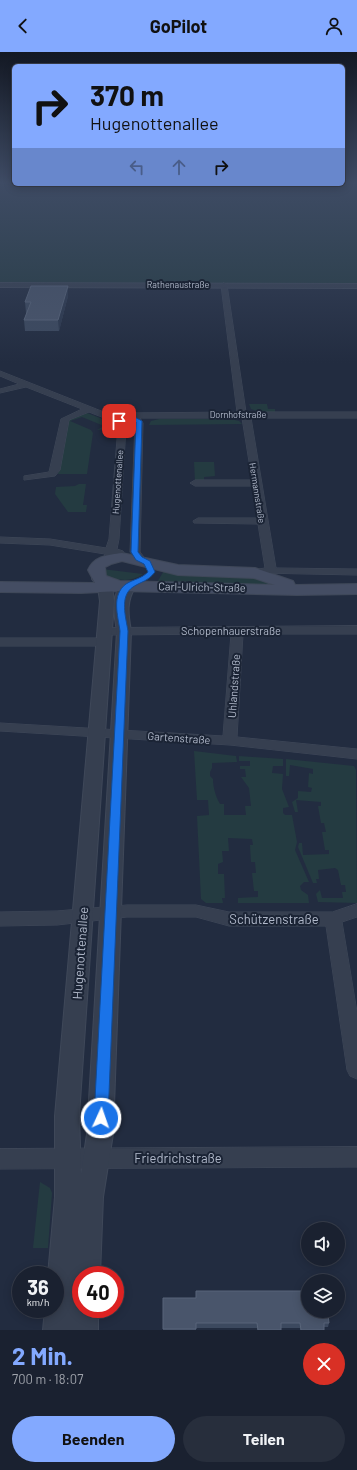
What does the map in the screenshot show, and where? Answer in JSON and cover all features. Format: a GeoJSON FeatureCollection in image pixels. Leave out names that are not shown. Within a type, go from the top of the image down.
{"type":"FeatureCollection","features":[{"type":"Feature","properties":{"kind":"main road"},"geometry":{"type":"LineString","coordinates":[[113,589],[98,565],[111,554],[142,560],[178,570],[254,573],[299,586],[351,589]]}},
{"type":"Feature","properties":{"kind":"main road","name":"Hugenottenallee"},"geometry":{"type":"LineString","coordinates":[[113,589],[149,576],[151,569],[142,560]]}},
{"type":"Feature","properties":{"kind":"main road","name":"Carl-Ulrich-Straße"},"geometry":{"type":"LineString","coordinates":[[0,587],[113,589],[148,586],[297,590],[351,589]]}},
{"type":"Feature","properties":{"kind":"street","name":"Rathenaustraße"},"geometry":{"type":"LineString","coordinates":[[0,285],[357,286]]}},
{"type":"Feature","properties":{"kind":"street","name":"Hermannstraße"},"geometry":{"type":"LineString","coordinates":[[224,285],[244,415],[271,570]]}},
{"type":"Feature","properties":{"kind":"street"},"geometry":{"type":"LineString","coordinates":[[0,373],[119,421]]}},
{"type":"Feature","properties":{"kind":"street"},"geometry":{"type":"LineString","coordinates":[[0,391],[27,384]]}},
{"type":"Feature","properties":{"kind":"street"},"geometry":{"type":"LineString","coordinates":[[27,478],[52,474],[55,470],[65,419],[90,409]]}},
{"type":"Feature","properties":{"kind":"street"},"geometry":{"type":"LineString","coordinates":[[105,415],[131,416]]}},
{"type":"Feature","properties":{"kind":"street","name":"Dornhofstraße"},"geometry":{"type":"LineString","coordinates":[[119,421],[131,416],[357,415]]}},
{"type":"Feature","properties":{"kind":"street","name":"Hugenottenallee"},"geometry":{"type":"LineString","coordinates":[[131,416],[137,419],[139,423],[134,552],[142,560]]}},
{"type":"Feature","properties":{"kind":"street","name":"Hugenottenallee"},"geometry":{"type":"LineString","coordinates":[[111,554],[122,427],[119,421]]}},
{"type":"Feature","properties":{"kind":"street"},"geometry":{"type":"LineString","coordinates":[[195,483],[256,483]]}},
{"type":"Feature","properties":{"kind":"street"},"geometry":{"type":"LineString","coordinates":[[198,521],[262,521]]}},
{"type":"Feature","properties":{"kind":"street"},"geometry":{"type":"LineString","coordinates":[[0,540],[50,542],[111,554]]}},
{"type":"Feature","properties":{"kind":"street"},"geometry":{"type":"LineString","coordinates":[[254,573],[271,570],[357,572]]}},
{"type":"Feature","properties":{"kind":"street"},"geometry":{"type":"LineString","coordinates":[[86,1266],[90,1197],[100,1134],[124,631],[113,589]]}},
{"type":"Feature","properties":{"kind":"street","name":"Hugenottenallee"},"geometry":{"type":"LineString","coordinates":[[58,1330],[68,1197],[67,1116],[107,601],[113,589]]}},
{"type":"Feature","properties":{"kind":"street","name":"Schopenhauerstraße"},"geometry":{"type":"LineString","coordinates":[[0,642],[104,637],[124,631],[357,630]]}},
{"type":"Feature","properties":{"kind":"street","name":"Uhlandstraße"},"geometry":{"type":"LineString","coordinates":[[230,741],[237,631]]}},
{"type":"Feature","properties":{"kind":"street","name":"Gartenstraße"},"geometry":{"type":"LineString","coordinates":[[0,727],[119,733],[230,741],[357,754]]}},
{"type":"Feature","properties":{"kind":"street","name":"Schützenstraße"},"geometry":{"type":"LineString","coordinates":[[0,919],[56,918],[110,912],[196,911],[229,919],[333,919],[357,910]]}},
{"type":"Feature","properties":{"kind":"street"},"geometry":{"type":"LineString","coordinates":[[333,919],[357,1070]]}},
{"type":"Feature","properties":{"kind":"street","name":"Friedrichstraße"},"geometry":{"type":"LineString","coordinates":[[0,1159],[357,1157]]}},
{"type":"Feature","properties":{"kind":"street"},"geometry":{"type":"LineString","coordinates":[[83,1330],[84,1318]]}},
{"type":"Feature","properties":{"kind":"green space"},"geometry":{"type":"Polygon","coordinates":[[[0,244],[357,244],[357,284],[0,284],[0,244]]]}},
{"type":"Feature","properties":{"kind":"green space"},"geometry":{"type":"Polygon","coordinates":[[[249,404],[267,404],[268,409],[275,409],[275,412],[260,412],[251,409],[249,404]]]}},
{"type":"Feature","properties":{"kind":"green space"},"geometry":{"type":"Polygon","coordinates":[[[87,413],[113,423],[114,428],[97,430],[104,426],[82,417],[70,421],[91,430],[93,433],[87,474],[58,474],[69,420],[87,413]]]}},
{"type":"Feature","properties":{"kind":"green space"},"geometry":{"type":"Polygon","coordinates":[[[159,419],[231,419],[239,421],[242,424],[149,425],[151,421],[159,419]]]}},
{"type":"Feature","properties":{"kind":"green space"},"geometry":{"type":"Polygon","coordinates":[[[194,462],[214,462],[215,476],[204,477],[204,481],[195,481],[194,462]]]}},
{"type":"Feature","properties":{"kind":"green space"},"geometry":{"type":"Polygon","coordinates":[[[79,484],[86,484],[83,505],[87,505],[86,512],[68,512],[55,494],[56,487],[75,486],[79,484]]]}},
{"type":"Feature","properties":{"kind":"green space"},"geometry":{"type":"Polygon","coordinates":[[[102,569],[143,574],[134,579],[124,580],[104,576],[102,569]]]}},
{"type":"Feature","properties":{"kind":"green space"},"geometry":{"type":"Polygon","coordinates":[[[165,569],[256,576],[278,586],[156,584],[165,569]]]}},
{"type":"Feature","properties":{"kind":"green space"},"geometry":{"type":"Polygon","coordinates":[[[194,751],[236,756],[237,762],[212,763],[210,772],[217,798],[220,804],[224,804],[224,815],[246,815],[245,806],[251,806],[249,788],[241,777],[246,777],[245,769],[240,769],[240,766],[250,766],[250,761],[239,761],[239,756],[283,759],[283,766],[273,766],[272,773],[283,774],[282,789],[289,807],[283,808],[283,813],[285,815],[292,815],[297,842],[295,850],[309,882],[304,882],[300,886],[301,890],[308,895],[309,903],[238,903],[238,898],[258,897],[258,891],[254,891],[252,873],[256,873],[255,862],[251,862],[250,845],[253,845],[252,839],[228,838],[229,851],[222,851],[223,862],[218,864],[218,874],[224,874],[225,898],[222,898],[223,903],[206,903],[201,899],[197,816],[209,815],[208,800],[197,800],[194,751]]]}},
{"type":"Feature","properties":{"kind":"green space"},"geometry":{"type":"Polygon","coordinates":[[[286,759],[354,766],[356,770],[357,903],[318,902],[316,894],[320,890],[322,898],[343,898],[342,892],[346,892],[345,885],[341,885],[338,870],[335,868],[318,870],[319,879],[316,879],[317,883],[313,883],[298,847],[299,843],[302,843],[303,855],[329,854],[329,850],[325,850],[322,832],[326,832],[324,823],[321,823],[318,806],[321,806],[321,802],[296,800],[298,812],[295,812],[292,802],[298,798],[298,791],[311,792],[312,788],[308,787],[309,773],[313,774],[313,769],[290,765],[289,776],[286,776],[286,759]]]}},
{"type":"Feature","properties":{"kind":"green space"},"geometry":{"type":"Polygon","coordinates":[[[40,1182],[50,1188],[52,1193],[48,1248],[33,1248],[40,1182]]]}},
{"type":"Feature","properties":{"kind":"building"},"geometry":{"type":"Polygon","coordinates":[[[31,286],[68,286],[58,320],[24,320],[31,302],[25,302],[31,286]]]}},
{"type":"Feature","properties":{"kind":"building"},"geometry":{"type":"Polygon","coordinates":[[[196,1291],[301,1291],[301,1318],[328,1318],[329,1323],[324,1323],[324,1330],[301,1330],[300,1323],[281,1323],[281,1330],[258,1330],[257,1323],[196,1323],[196,1329],[163,1329],[163,1298],[196,1298],[196,1291]]]}},
{"type":"Feature","properties":{"kind":"route"},"geometry":{"type":"LineString","coordinates":[[101,1118],[124,631],[122,613],[120,609],[121,595],[129,586],[144,580],[152,572],[148,562],[139,559],[134,552],[139,421],[131,416],[119,421]]}}]}
